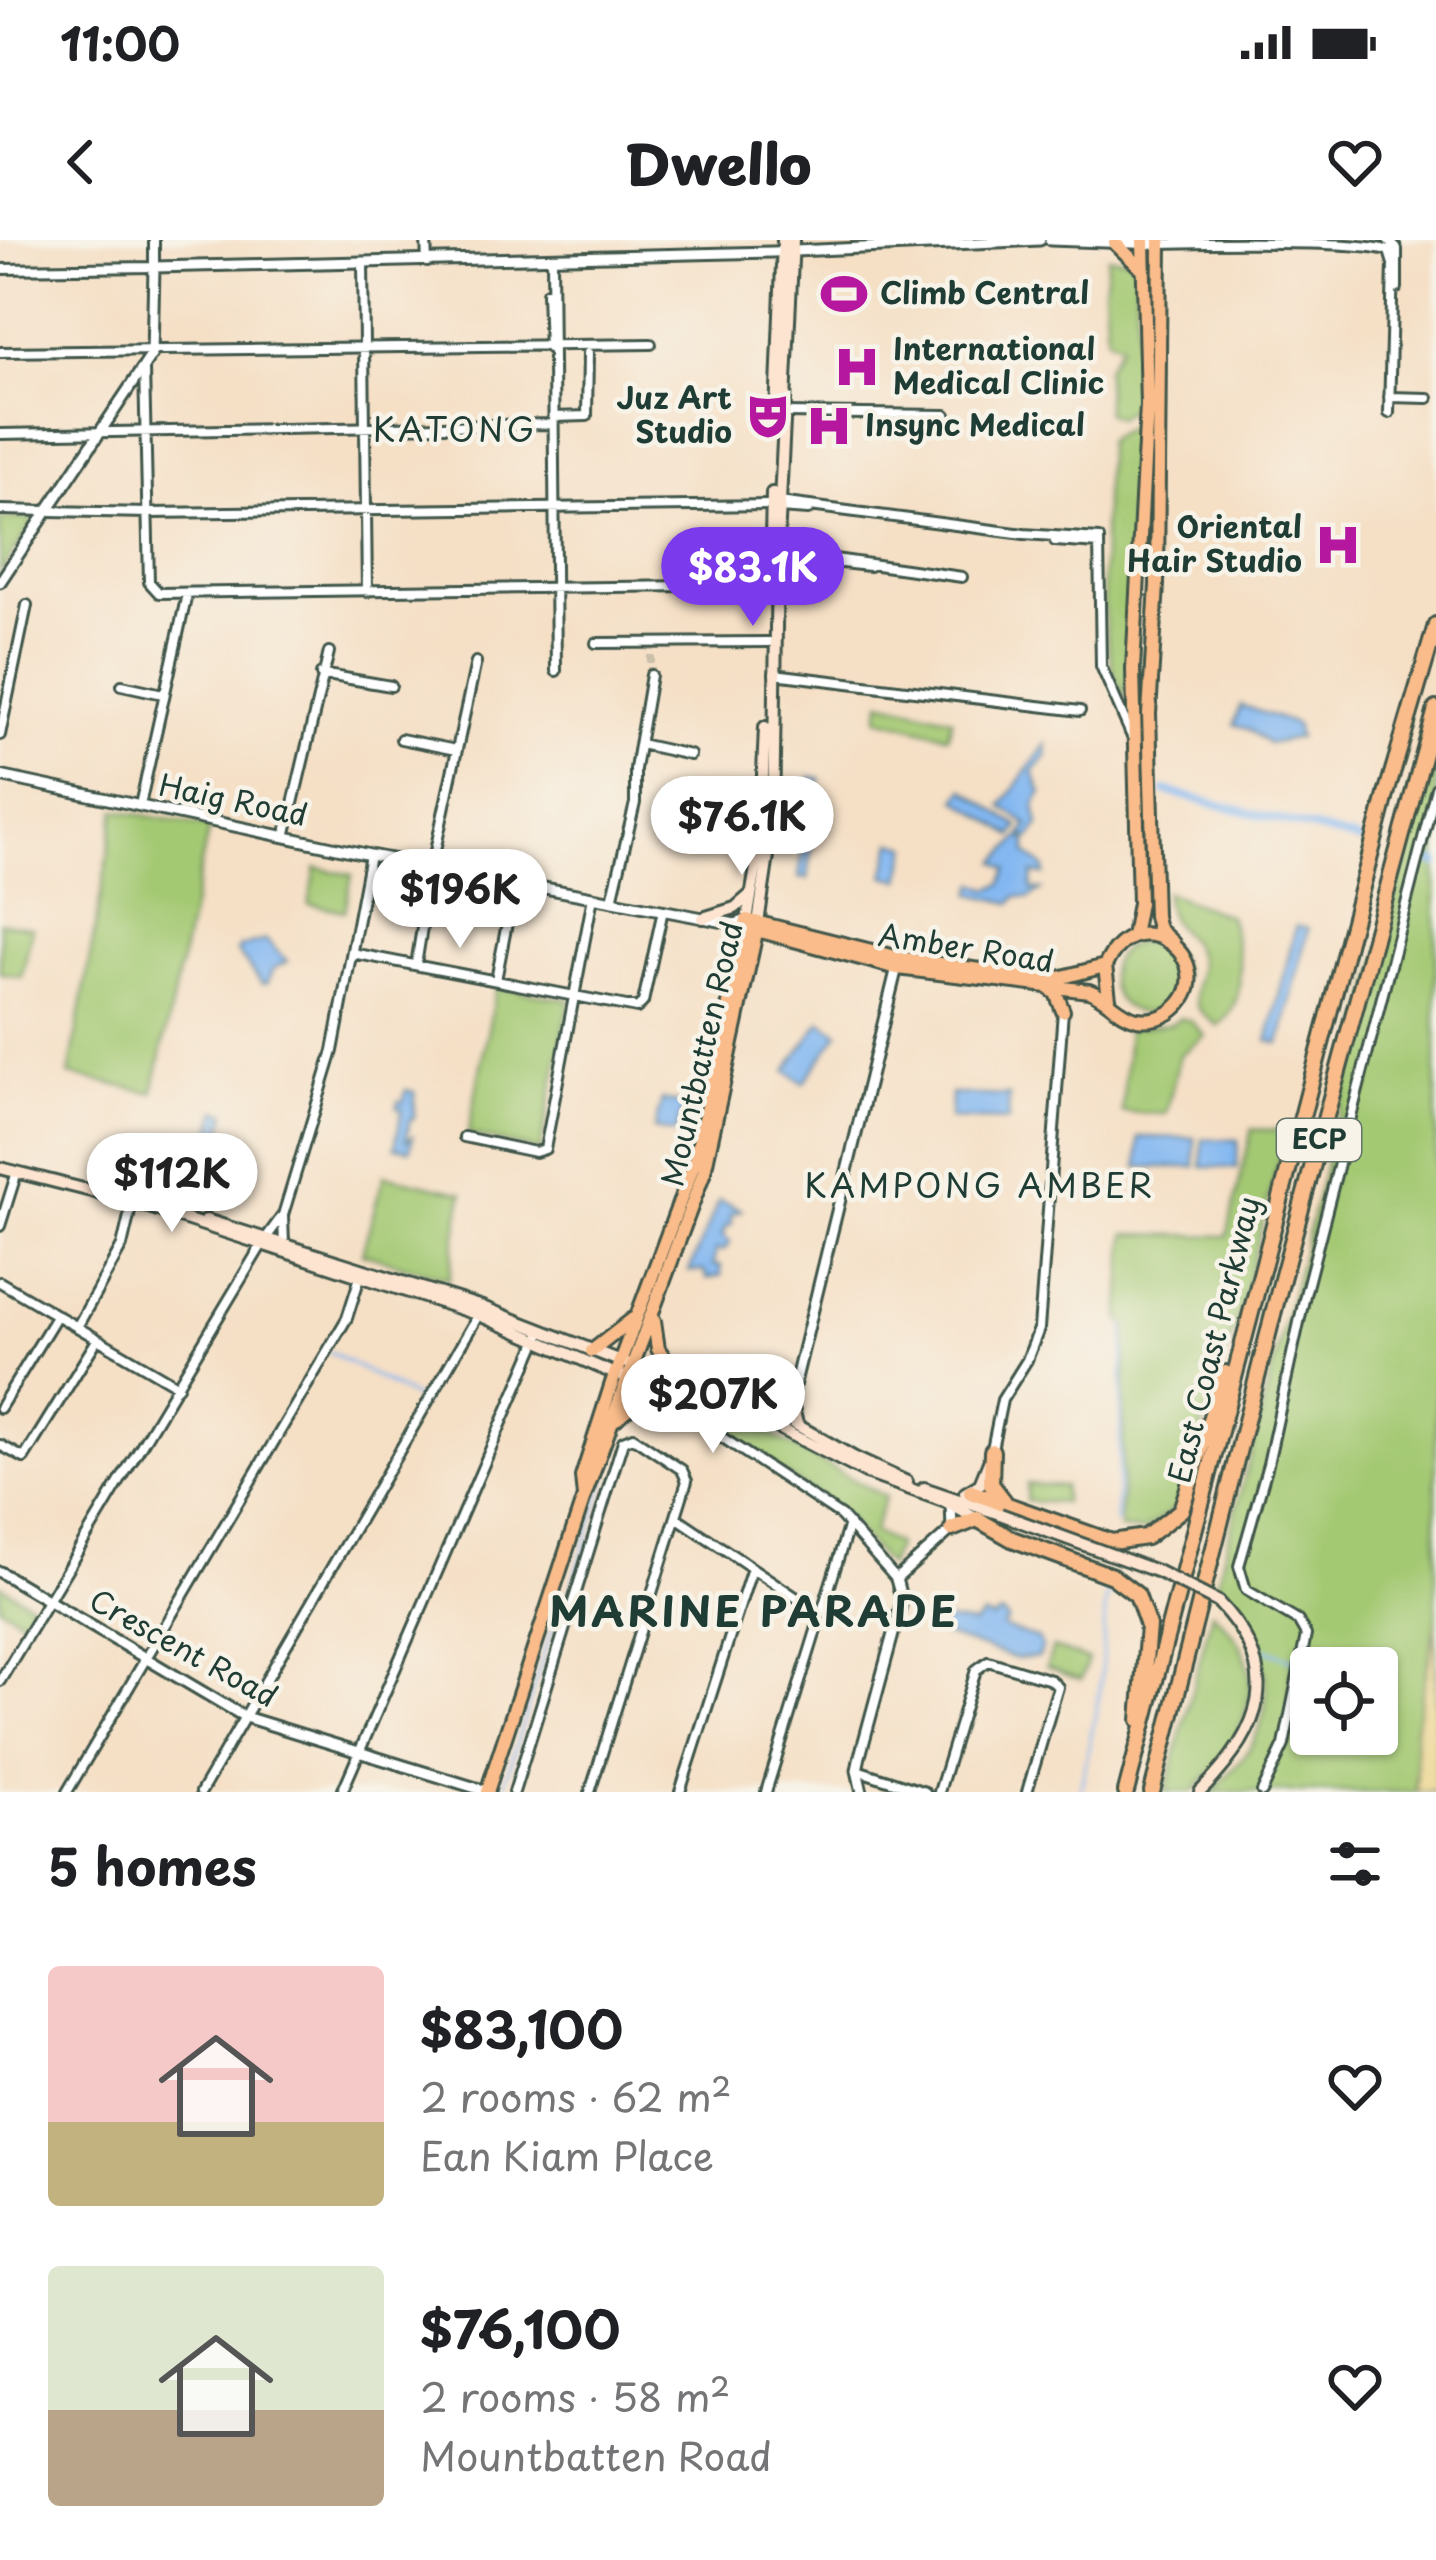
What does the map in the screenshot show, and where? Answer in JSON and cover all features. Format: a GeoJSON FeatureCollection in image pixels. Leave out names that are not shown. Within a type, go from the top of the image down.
{"type":"FeatureCollection","features":[{"type":"Feature","properties":{"kind":"highway","name":"East Coast Parkway"},"geometry":{"type":"LineString","coordinates":[[1126,1792],[1387,791],[1436,626]]}},
{"type":"Feature","properties":{"kind":"highway","name":"East Coast Parkway"},"geometry":{"type":"LineString","coordinates":[[1152,1792],[1294,1232],[1436,710]]}},
{"type":"Feature","properties":{"kind":"highway","name":"ECP"},"geometry":{"type":"LineString","coordinates":[[1021,1512],[1112,1542],[1146,1537],[1181,1510],[1259,1274]]}},
{"type":"Feature","properties":{"kind":"highway"},"geometry":{"type":"LineString","coordinates":[[992,1451],[995,1492],[1021,1512]]}},
{"type":"Feature","properties":{"kind":"highway"},"geometry":{"type":"LineString","coordinates":[[960,1497],[1021,1512]]}},
{"type":"Feature","properties":{"kind":"highway"},"geometry":{"type":"LineString","coordinates":[[952,1529],[977,1519],[1012,1539],[1112,1576],[1137,1595],[1148,1626],[1139,1707],[1142,1731]]}},
{"type":"Feature","properties":{"kind":"main road"},"geometry":{"type":"LineString","coordinates":[[1133,936],[1139,904],[1134,637],[1147,405],[1143,242]]}},
{"type":"Feature","properties":{"kind":"main road"},"geometry":{"type":"LineString","coordinates":[[1160,242],[1156,585],[1149,714],[1155,916],[1158,929],[1173,943]]}},
{"type":"Feature","properties":{"kind":"main road"},"geometry":{"type":"LineString","coordinates":[[1115,243],[1143,271]]}},
{"type":"Feature","properties":{"kind":"main road"},"geometry":{"type":"LineString","coordinates":[[771,673],[770,585],[783,413],[788,245]]}},
{"type":"Feature","properties":{"kind":"main road"},"geometry":{"type":"LineString","coordinates":[[771,673],[788,245]]}},
{"type":"Feature","properties":{"kind":"main road","name":"Mountbatten Road"},"geometry":{"type":"LineString","coordinates":[[584,1497],[583,1477],[708,1158],[749,964],[771,673]]}},
{"type":"Feature","properties":{"kind":"main road","name":"Mountbatten Road"},"geometry":{"type":"LineString","coordinates":[[647,1310],[695,1162],[773,822],[771,673]]}},
{"type":"Feature","properties":{"kind":"main road"},"geometry":{"type":"LineString","coordinates":[[703,918],[735,908],[752,892]]}},
{"type":"Feature","properties":{"kind":"main road","name":"Amber Road"},"geometry":{"type":"LineString","coordinates":[[749,925],[794,942],[898,963],[1078,990],[1109,999],[1136,1019],[1162,1017],[1182,1001],[1189,977],[1182,952],[1173,943]]}},
{"type":"Feature","properties":{"kind":"main road","name":"Amber Road"},"geometry":{"type":"LineString","coordinates":[[749,925],[898,963],[1036,977],[1076,975],[1105,966]]}},
{"type":"Feature","properties":{"kind":"main road"},"geometry":{"type":"LineString","coordinates":[[1109,999],[1105,966],[1120,943],[1133,936],[1161,936],[1173,943]]}},
{"type":"Feature","properties":{"kind":"main road"},"geometry":{"type":"LineString","coordinates":[[749,964],[763,947],[794,942]]}},
{"type":"Feature","properties":{"kind":"main road"},"geometry":{"type":"LineString","coordinates":[[1046,986],[1056,993],[1063,1011]]}},
{"type":"Feature","properties":{"kind":"main road"},"geometry":{"type":"LineString","coordinates":[[1063,1011],[1078,990]]}},
{"type":"Feature","properties":{"kind":"main road"},"geometry":{"type":"LineString","coordinates":[[0,1168],[131,1201],[360,1277],[480,1311]]}},
{"type":"Feature","properties":{"kind":"main road"},"geometry":{"type":"LineString","coordinates":[[263,1242],[480,1311],[679,1394],[759,1418],[866,1473],[960,1497],[977,1519]]}},
{"type":"Feature","properties":{"kind":"main road"},"geometry":{"type":"LineString","coordinates":[[592,1351],[647,1310],[654,1340],[679,1394]]}},
{"type":"Feature","properties":{"kind":"main road"},"geometry":{"type":"LineString","coordinates":[[540,1335],[592,1351],[623,1369]]}},
{"type":"Feature","properties":{"kind":"main road","name":"Mountbatten Road"},"geometry":{"type":"LineString","coordinates":[[488,1792],[610,1427],[623,1369]]}},
{"type":"Feature","properties":{"kind":"main road"},"geometry":{"type":"LineString","coordinates":[[610,1427],[639,1401],[653,1396],[679,1394],[770,1412],[913,1484],[960,1497],[1160,1573],[1218,1602],[1247,1636],[1256,1660],[1259,1702],[1243,1742],[1201,1792]]}},
{"type":"Feature","properties":{"kind":"main road"},"geometry":{"type":"LineString","coordinates":[[770,1412],[790,1399],[799,1427]]}},
{"type":"Feature","properties":{"kind":"main road"},"geometry":{"type":"LineString","coordinates":[[960,1497],[982,1480],[992,1451]]}},
{"type":"Feature","properties":{"kind":"street"},"geometry":{"type":"LineString","coordinates":[[0,582],[154,350],[154,240]]}},
{"type":"Feature","properties":{"kind":"street"},"geometry":{"type":"LineString","coordinates":[[426,240],[427,262]]}},
{"type":"Feature","properties":{"kind":"street"},"geometry":{"type":"LineString","coordinates":[[0,268],[427,262],[788,245],[1040,240]]}},
{"type":"Feature","properties":{"kind":"street"},"geometry":{"type":"LineString","coordinates":[[1050,240],[1376,244],[1389,251],[1394,264],[1391,412]]}},
{"type":"Feature","properties":{"kind":"street"},"geometry":{"type":"LineString","coordinates":[[1388,240],[1397,249],[1399,262],[1391,397]]}},
{"type":"Feature","properties":{"kind":"street"},"geometry":{"type":"LineString","coordinates":[[1160,268],[1170,250],[1182,243]]}},
{"type":"Feature","properties":{"kind":"street"},"geometry":{"type":"LineString","coordinates":[[550,258],[556,671]]}},
{"type":"Feature","properties":{"kind":"street"},"geometry":{"type":"LineString","coordinates":[[363,263],[368,592]]}},
{"type":"Feature","properties":{"kind":"street"},"geometry":{"type":"LineString","coordinates":[[0,352],[651,344]]}},
{"type":"Feature","properties":{"kind":"street"},"geometry":{"type":"LineString","coordinates":[[0,434],[553,421],[586,416],[588,352]]}},
{"type":"Feature","properties":{"kind":"street"},"geometry":{"type":"LineString","coordinates":[[144,366],[149,582],[153,591],[770,585]]}},
{"type":"Feature","properties":{"kind":"street"},"geometry":{"type":"LineString","coordinates":[[1391,397],[1428,398]]}},
{"type":"Feature","properties":{"kind":"street"},"geometry":{"type":"LineString","coordinates":[[783,413],[946,415]]}},
{"type":"Feature","properties":{"kind":"street"},"geometry":{"type":"LineString","coordinates":[[0,510],[149,513],[777,505],[1099,542],[1101,666],[1134,742]]}},
{"type":"Feature","properties":{"kind":"street"},"geometry":{"type":"LineString","coordinates":[[778,554],[962,577]]}},
{"type":"Feature","properties":{"kind":"street"},"geometry":{"type":"LineString","coordinates":[[140,806],[169,656],[187,594]]}},
{"type":"Feature","properties":{"kind":"street"},"geometry":{"type":"LineString","coordinates":[[0,734],[27,604]]}},
{"type":"Feature","properties":{"kind":"street"},"geometry":{"type":"LineString","coordinates":[[596,644],[769,641]]}},
{"type":"Feature","properties":{"kind":"street"},"geometry":{"type":"LineString","coordinates":[[416,965],[432,865],[476,662]]}},
{"type":"Feature","properties":{"kind":"street"},"geometry":{"type":"LineString","coordinates":[[285,837],[321,671],[391,686]]}},
{"type":"Feature","properties":{"kind":"street"},"geometry":{"type":"LineString","coordinates":[[771,673],[1080,711]]}},
{"type":"Feature","properties":{"kind":"street"},"geometry":{"type":"LineString","coordinates":[[612,901],[635,803],[635,769],[651,675]]}},
{"type":"Feature","properties":{"kind":"street"},"geometry":{"type":"LineString","coordinates":[[122,685],[163,694]]}},
{"type":"Feature","properties":{"kind":"street"},"geometry":{"type":"LineString","coordinates":[[401,739],[456,750]]}},
{"type":"Feature","properties":{"kind":"street"},"geometry":{"type":"LineString","coordinates":[[640,744],[690,755]]}},
{"type":"Feature","properties":{"kind":"street","name":"Haig Road"},"geometry":{"type":"LineString","coordinates":[[0,776],[370,855],[749,925]]}},
{"type":"Feature","properties":{"kind":"street"},"geometry":{"type":"LineString","coordinates":[[1262,1792],[1285,1745],[1306,1635],[1298,1621],[1246,1590],[1239,1567],[1436,788]]}},
{"type":"Feature","properties":{"kind":"street"},"geometry":{"type":"LineString","coordinates":[[0,1681],[283,1215],[333,1051],[370,855]]}},
{"type":"Feature","properties":{"kind":"street"},"geometry":{"type":"LineString","coordinates":[[496,980],[515,882]]}},
{"type":"Feature","properties":{"kind":"street"},"geometry":{"type":"LineString","coordinates":[[464,1137],[538,1153],[544,1149],[593,897]]}},
{"type":"Feature","properties":{"kind":"street"},"geometry":{"type":"LineString","coordinates":[[352,953],[640,1007],[663,910]]}},
{"type":"Feature","properties":{"kind":"street"},"geometry":{"type":"LineString","coordinates":[[790,1399],[898,963]]}},
{"type":"Feature","properties":{"kind":"street","name":"Amber Road"},"geometry":{"type":"LineString","coordinates":[[992,1451],[1006,1390],[1028,1360],[1040,1329],[1063,1011]]}},
{"type":"Feature","properties":{"kind":"street"},"geometry":{"type":"LineString","coordinates":[[0,1226],[17,1172]]}},
{"type":"Feature","properties":{"kind":"street"},"geometry":{"type":"LineString","coordinates":[[77,1327],[122,1246],[131,1201]]}},
{"type":"Feature","properties":{"kind":"street"},"geometry":{"type":"LineString","coordinates":[[283,1215],[284,1245]]}},
{"type":"Feature","properties":{"kind":"street"},"geometry":{"type":"LineString","coordinates":[[67,1792],[347,1318],[360,1277]]}},
{"type":"Feature","properties":{"kind":"street"},"geometry":{"type":"LineString","coordinates":[[0,1282],[178,1386]]}},
{"type":"Feature","properties":{"kind":"street"},"geometry":{"type":"LineString","coordinates":[[201,1792],[480,1311]]}},
{"type":"Feature","properties":{"kind":"street"},"geometry":{"type":"LineString","coordinates":[[0,1408],[57,1315]]}},
{"type":"Feature","properties":{"kind":"street"},"geometry":{"type":"LineString","coordinates":[[342,1792],[540,1335]]}},
{"type":"Feature","properties":{"kind":"street"},"geometry":{"type":"LineString","coordinates":[[0,1445],[24,1458],[98,1340]]}},
{"type":"Feature","properties":{"kind":"street"},"geometry":{"type":"LineString","coordinates":[[679,1394],[849,1523],[896,1579],[902,1601],[857,1770],[862,1792]]}},
{"type":"Feature","properties":{"kind":"street"},"geometry":{"type":"LineString","coordinates":[[514,1792],[623,1441],[633,1437],[686,1474],[590,1792]]}},
{"type":"Feature","properties":{"kind":"street"},"geometry":{"type":"LineString","coordinates":[[896,1579],[952,1529],[960,1497]]}},
{"type":"Feature","properties":{"kind":"street"},"geometry":{"type":"LineString","coordinates":[[676,1517],[821,1613]]}},
{"type":"Feature","properties":{"kind":"street"},"geometry":{"type":"LineString","coordinates":[[766,1792],[849,1523]]}},
{"type":"Feature","properties":{"kind":"street"},"geometry":{"type":"LineString","coordinates":[[680,1792],[752,1568]]}},
{"type":"Feature","properties":{"kind":"street","name":"Crescent Road"},"geometry":{"type":"LineString","coordinates":[[0,1572],[245,1717],[488,1792]]}},
{"type":"Feature","properties":{"kind":"street"},"geometry":{"type":"LineString","coordinates":[[939,1792],[976,1670],[988,1661],[1051,1680],[1058,1687],[1028,1792]]}},
{"type":"Feature","properties":{"kind":"street"},"geometry":{"type":"LineString","coordinates":[[857,1770],[925,1792]]}},
{"type":"Feature","properties":{"kind":"green space"},"geometry":{"type":"Polygon","coordinates":[[[1108,257],[1136,259],[1137,404],[1117,418],[1106,412],[1106,368],[1120,344],[1107,337],[1108,257]]]}},
{"type":"Feature","properties":{"kind":"green space"},"geometry":{"type":"Polygon","coordinates":[[[1141,418],[1126,699],[1115,676],[1104,612],[1106,442],[1141,418]]]}},
{"type":"Feature","properties":{"kind":"green space"},"geometry":{"type":"Polygon","coordinates":[[[30,518],[33,523],[0,573],[0,519],[30,518]]]}},
{"type":"Feature","properties":{"kind":"green space"},"geometry":{"type":"Polygon","coordinates":[[[882,701],[952,718],[948,736],[878,718],[882,701]]]}},
{"type":"Feature","properties":{"kind":"green space"},"geometry":{"type":"Polygon","coordinates":[[[1436,740],[1436,1624],[1415,1729],[1416,1792],[1212,1792],[1250,1747],[1266,1698],[1261,1658],[1216,1586],[1436,740]]]}},
{"type":"Feature","properties":{"kind":"green space"},"geometry":{"type":"Polygon","coordinates":[[[116,810],[209,827],[153,1093],[69,1075],[116,810]]]}},
{"type":"Feature","properties":{"kind":"green space"},"geometry":{"type":"Polygon","coordinates":[[[316,868],[352,875],[345,911],[309,904],[316,868]]]}},
{"type":"Feature","properties":{"kind":"green space"},"geometry":{"type":"Polygon","coordinates":[[[1165,892],[1229,916],[1239,959],[1239,989],[1218,1026],[1197,1006],[1198,958],[1169,915],[1165,892]]]}},
{"type":"Feature","properties":{"kind":"green space"},"geometry":{"type":"Polygon","coordinates":[[[0,922],[32,928],[22,977],[0,973],[0,922]]]}},
{"type":"Feature","properties":{"kind":"green space"},"geometry":{"type":"Polygon","coordinates":[[[1146,941],[1171,952],[1182,977],[1171,1002],[1146,1013],[1121,1002],[1110,977],[1121,952],[1146,941]]]}},
{"type":"Feature","properties":{"kind":"green space"},"geometry":{"type":"Polygon","coordinates":[[[496,987],[570,1000],[540,1151],[468,1134],[496,987]]]}},
{"type":"Feature","properties":{"kind":"green space"},"geometry":{"type":"Polygon","coordinates":[[[1180,1018],[1191,1021],[1205,1036],[1180,1055],[1166,1114],[1122,1112],[1128,1029],[1171,1024],[1180,1018]]]}},
{"type":"Feature","properties":{"kind":"green space"},"geometry":{"type":"Polygon","coordinates":[[[1252,1129],[1286,1131],[1242,1304],[1177,1506],[1144,1531],[1120,1529],[1127,1327],[1120,1319],[1126,1234],[1227,1236],[1252,1129]]]}},
{"type":"Feature","properties":{"kind":"green space"},"geometry":{"type":"Polygon","coordinates":[[[384,1175],[463,1193],[449,1279],[362,1253],[384,1175]]]}},
{"type":"Feature","properties":{"kind":"green space"},"geometry":{"type":"Polygon","coordinates":[[[684,1406],[771,1435],[885,1497],[873,1532],[897,1545],[888,1566],[839,1511],[684,1406]]]}},
{"type":"Feature","properties":{"kind":"green space"},"geometry":{"type":"Polygon","coordinates":[[[1027,1484],[1063,1486],[1063,1503],[1026,1501],[1027,1484]]]}},
{"type":"Feature","properties":{"kind":"green space"},"geometry":{"type":"Polygon","coordinates":[[[0,1585],[32,1604],[22,1620],[0,1606],[0,1585]]]}},
{"type":"Feature","properties":{"kind":"green space"},"geometry":{"type":"Polygon","coordinates":[[[1212,1612],[1233,1634],[1245,1657],[1248,1704],[1227,1750],[1192,1792],[1166,1792],[1212,1612]]]}},
{"type":"Feature","properties":{"kind":"green space"},"geometry":{"type":"Polygon","coordinates":[[[1053,1648],[1088,1660],[1081,1680],[1046,1668],[1053,1648]]]}},
{"type":"Feature","properties":{"kind":"sand"},"geometry":{"type":"Polygon","coordinates":[[[1436,1624],[1436,1792],[1416,1792],[1415,1729],[1436,1624]]]}},
{"type":"Feature","properties":{"kind":"water"},"geometry":{"type":"Polygon","coordinates":[[[1240,705],[1295,724],[1298,738],[1268,744],[1234,725],[1240,705]]]}},
{"type":"Feature","properties":{"kind":"water"},"geometry":{"type":"Polygon","coordinates":[[[1046,744],[1047,756],[1033,772],[1042,793],[1035,806],[1039,825],[1030,839],[1023,834],[1028,825],[1002,806],[1046,744]]]}},
{"type":"Feature","properties":{"kind":"water"},"geometry":{"type":"Polygon","coordinates":[[[811,777],[820,778],[808,879],[799,878],[811,777]]]}},
{"type":"Feature","properties":{"kind":"water"},"geometry":{"type":"Polygon","coordinates":[[[964,789],[1019,827],[1013,836],[957,799],[964,789]]]}},
{"type":"Feature","properties":{"kind":"water"},"geometry":{"type":"Polygon","coordinates":[[[1021,837],[1027,841],[1027,853],[1044,868],[1045,875],[1033,874],[1031,889],[1041,890],[1029,898],[1017,896],[1011,903],[972,894],[976,883],[990,889],[1002,884],[1008,869],[997,862],[1021,837]]]}},
{"type":"Feature","properties":{"kind":"water"},"geometry":{"type":"Polygon","coordinates":[[[893,842],[909,846],[901,880],[885,876],[893,842]]]}},
{"type":"Feature","properties":{"kind":"water"},"geometry":{"type":"Polygon","coordinates":[[[1296,926],[1308,929],[1280,1044],[1268,1041],[1296,926]]]}},
{"type":"Feature","properties":{"kind":"water"},"geometry":{"type":"Polygon","coordinates":[[[266,940],[287,961],[262,984],[237,952],[266,940]]]}},
{"type":"Feature","properties":{"kind":"water"},"geometry":{"type":"Polygon","coordinates":[[[821,1021],[839,1033],[804,1083],[786,1071],[821,1021]]]}},
{"type":"Feature","properties":{"kind":"water"},"geometry":{"type":"Polygon","coordinates":[[[406,1090],[415,1092],[414,1119],[410,1119],[406,1140],[413,1136],[410,1150],[395,1147],[402,1109],[397,1108],[398,1101],[403,1102],[406,1090]]]}},
{"type":"Feature","properties":{"kind":"water"},"geometry":{"type":"Polygon","coordinates":[[[951,1094],[1009,1096],[1008,1121],[950,1119],[951,1094]]]}},
{"type":"Feature","properties":{"kind":"water"},"geometry":{"type":"Polygon","coordinates":[[[662,1100],[684,1105],[675,1133],[654,1129],[662,1100]]]}},
{"type":"Feature","properties":{"kind":"water"},"geometry":{"type":"Polygon","coordinates":[[[217,1110],[227,1113],[213,1169],[203,1167],[217,1110]]]}},
{"type":"Feature","properties":{"kind":"water"},"geometry":{"type":"Polygon","coordinates":[[[1139,1137],[1195,1138],[1195,1167],[1138,1167],[1139,1137]]]}},
{"type":"Feature","properties":{"kind":"water"},"geometry":{"type":"Polygon","coordinates":[[[1203,1139],[1238,1140],[1237,1168],[1202,1167],[1203,1139]]]}},
{"type":"Feature","properties":{"kind":"water"},"geometry":{"type":"Polygon","coordinates":[[[719,1200],[742,1210],[731,1214],[731,1225],[722,1236],[730,1242],[724,1251],[716,1250],[713,1265],[721,1266],[721,1276],[707,1279],[704,1271],[689,1271],[719,1200]]]}},
{"type":"Feature","properties":{"kind":"water"},"geometry":{"type":"Polygon","coordinates":[[[1001,1614],[1008,1620],[1003,1628],[1038,1639],[1042,1647],[1038,1657],[1016,1659],[932,1631],[935,1619],[973,1625],[983,1616],[992,1619],[1001,1614]]]}},
{"type":"Feature","properties":{"kind":"waterway"},"geometry":{"type":"LineString","coordinates":[[1165,791],[1361,841]]}},
{"type":"Feature","properties":{"kind":"waterway"},"geometry":{"type":"LineString","coordinates":[[1428,861],[1436,863]]}},
{"type":"Feature","properties":{"kind":"waterway"},"geometry":{"type":"LineString","coordinates":[[1116,1523],[1125,1327]]}},
{"type":"Feature","properties":{"kind":"waterway"},"geometry":{"type":"LineString","coordinates":[[330,1352],[424,1403]]}},
{"type":"Feature","properties":{"kind":"waterway"},"geometry":{"type":"LineString","coordinates":[[503,1788],[550,1633],[560,1625],[619,1436]]}},
{"type":"Feature","properties":{"kind":"waterway"},"geometry":{"type":"LineString","coordinates":[[1093,1583],[1116,1593]]}},
{"type":"Feature","properties":{"kind":"waterway"},"geometry":{"type":"LineString","coordinates":[[1080,1792],[1100,1690],[1106,1598],[1112,1591]]}},
{"type":"Feature","properties":{"kind":"waterway"},"geometry":{"type":"LineString","coordinates":[[1264,1649],[1290,1659]]}},
{"type":"Feature","properties":{"kind":"tunnel"},"geometry":{"type":"LineString","coordinates":[[651,649],[651,675]]}},
{"type":"Feature","properties":{"kind":"place","name":"Climb Central"},"geometry":{"type":"Point","coordinates":[844,294]}},
{"type":"Feature","properties":{"kind":"place","name":"International Medical Clinic"},"geometry":{"type":"Point","coordinates":[857,367]}},
{"type":"Feature","properties":{"kind":"place","name":"Juz Art Studio"},"geometry":{"type":"Point","coordinates":[768,416]}},
{"type":"Feature","properties":{"kind":"place","name":"Insync Medical"},"geometry":{"type":"Point","coordinates":[829,426]}},
{"type":"Feature","properties":{"kind":"place","name":"Oriental Hair Studio"},"geometry":{"type":"Point","coordinates":[1338,545]}},
{"type":"Feature","properties":{"kind":"district","name":"KATONG"},"geometry":{"type":"Point","coordinates":[455,430]}},
{"type":"Feature","properties":{"kind":"district","name":"KAMPONG AMBER"},"geometry":{"type":"Point","coordinates":[980,1186]}},
{"type":"Feature","properties":{"kind":"district","name":"MARINE PARADE"},"geometry":{"type":"Point","coordinates":[754,1612]}}]}
